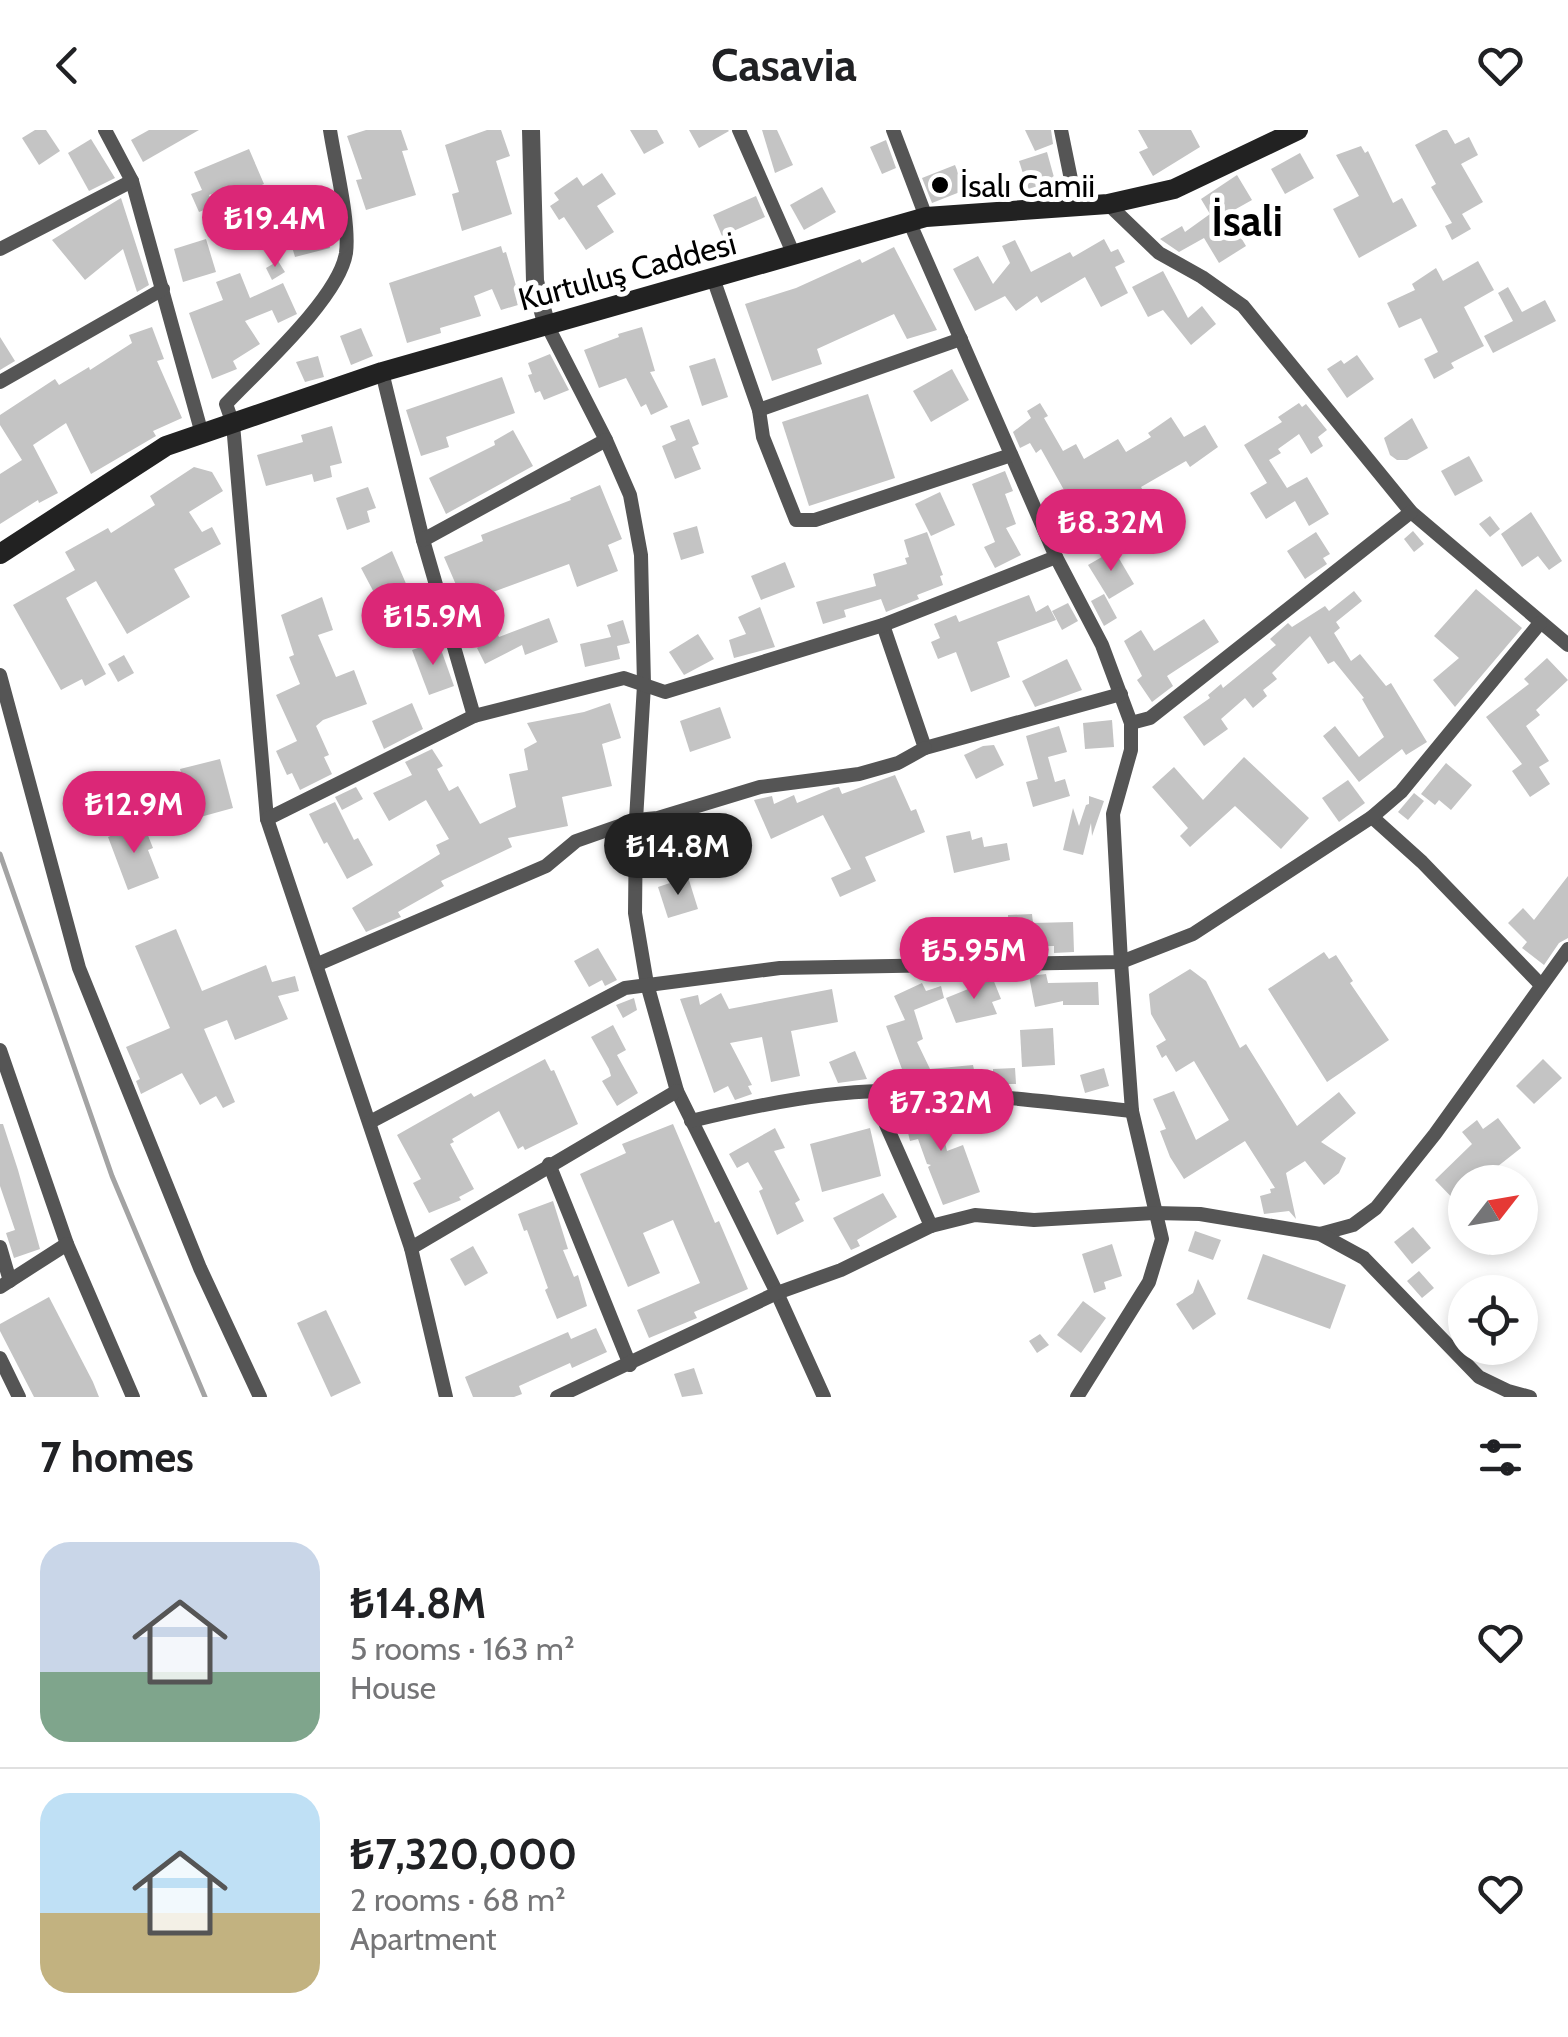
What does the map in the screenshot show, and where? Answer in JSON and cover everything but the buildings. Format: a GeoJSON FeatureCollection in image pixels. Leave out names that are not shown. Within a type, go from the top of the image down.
{"type":"FeatureCollection","features":[{"type":"Feature","properties":{"kind":"main road","name":"Kurtuluş Caddesi"},"geometry":{"type":"LineString","coordinates":[[0,554],[166,446],[382,372],[918,219],[1108,204],[1174,189],[1272,136],[1298,130]]}},
{"type":"Feature","properties":{"kind":"street"},"geometry":{"type":"LineString","coordinates":[[330,130],[346,255],[330,292],[226,404],[232,424],[267,819],[411,1248],[446,1397]]}},
{"type":"Feature","properties":{"kind":"street"},"geometry":{"type":"LineString","coordinates":[[532,130],[535,280],[546,324],[630,495],[641,556],[644,686],[634,913],[647,984],[678,1092],[824,1397]]}},
{"type":"Feature","properties":{"kind":"street"},"geometry":{"type":"LineString","coordinates":[[739,130],[794,256]]}},
{"type":"Feature","properties":{"kind":"street"},"geometry":{"type":"LineString","coordinates":[[893,130],[918,219],[961,338],[1056,557],[1102,645],[1130,724],[1131,750],[1113,814],[1121,962],[1132,1111],[1162,1239],[1149,1282],[1076,1397]]}},
{"type":"Feature","properties":{"kind":"street"},"geometry":{"type":"LineString","coordinates":[[1061,130],[1076,204]]}},
{"type":"Feature","properties":{"kind":"street"},"geometry":{"type":"LineString","coordinates":[[110,132],[132,180],[202,434]]}},
{"type":"Feature","properties":{"kind":"street"},"geometry":{"type":"LineString","coordinates":[[0,249],[132,180]]}},
{"type":"Feature","properties":{"kind":"street"},"geometry":{"type":"LineString","coordinates":[[1108,204],[1159,253],[1243,306],[1411,512],[1568,645]]}},
{"type":"Feature","properties":{"kind":"street"},"geometry":{"type":"LineString","coordinates":[[713,278],[759,410],[763,437],[796,520],[816,520],[1011,454]]}},
{"type":"Feature","properties":{"kind":"street"},"geometry":{"type":"LineString","coordinates":[[0,382],[162,289]]}},
{"type":"Feature","properties":{"kind":"street"},"geometry":{"type":"LineString","coordinates":[[759,410],[961,338]]}},
{"type":"Feature","properties":{"kind":"street"},"geometry":{"type":"LineString","coordinates":[[382,372],[423,540],[474,716]]}},
{"type":"Feature","properties":{"kind":"street"},"geometry":{"type":"LineString","coordinates":[[423,540],[606,440]]}},
{"type":"Feature","properties":{"kind":"street"},"geometry":{"type":"LineString","coordinates":[[1130,724],[1150,718],[1411,512]]}},
{"type":"Feature","properties":{"kind":"street"},"geometry":{"type":"LineString","coordinates":[[267,819],[474,716],[624,678],[665,692],[883,624],[1056,557]]}},
{"type":"Feature","properties":{"kind":"street"},"geometry":{"type":"LineString","coordinates":[[370,1122],[625,988],[780,968],[1121,962],[1193,934],[1372,817],[1401,792],[1540,623]]}},
{"type":"Feature","properties":{"kind":"street"},"geometry":{"type":"LineString","coordinates":[[883,624],[925,748]]}},
{"type":"Feature","properties":{"kind":"street"},"geometry":{"type":"LineString","coordinates":[[0,675],[79,968],[200,1268],[260,1397]]}},
{"type":"Feature","properties":{"kind":"street"},"geometry":{"type":"LineString","coordinates":[[318,964],[546,866],[576,840],[760,788],[860,774],[898,763],[925,748],[1121,694]]}},
{"type":"Feature","properties":{"kind":"street"},"geometry":{"type":"LineString","coordinates":[[1372,817],[1422,862],[1540,984]]}},
{"type":"Feature","properties":{"kind":"street"},"geometry":{"type":"LineString","coordinates":[[1320,1234],[1352,1225],[1376,1208],[1435,1134],[1568,950]]}},
{"type":"Feature","properties":{"kind":"street"},"geometry":{"type":"LineString","coordinates":[[0,1050],[67,1244],[132,1397]]}},
{"type":"Feature","properties":{"kind":"street"},"geometry":{"type":"LineString","coordinates":[[692,1121],[877,1091],[992,1096],[1132,1111]]}},
{"type":"Feature","properties":{"kind":"street"},"geometry":{"type":"LineString","coordinates":[[877,1091],[878,1110],[931,1226]]}},
{"type":"Feature","properties":{"kind":"street"},"geometry":{"type":"LineString","coordinates":[[411,1248],[678,1092]]}},
{"type":"Feature","properties":{"kind":"street"},"geometry":{"type":"LineString","coordinates":[[549,1164],[630,1365]]}},
{"type":"Feature","properties":{"kind":"street"},"geometry":{"type":"LineString","coordinates":[[557,1397],[575,1394],[777,1293],[841,1270],[931,1226],[975,1215],[1034,1220],[1154,1213],[1200,1214],[1320,1234],[1364,1258],[1478,1377],[1530,1397]]}},
{"type":"Feature","properties":{"kind":"street"},"geometry":{"type":"LineString","coordinates":[[0,1247],[5,1284],[67,1244]]}},
{"type":"Feature","properties":{"kind":"street"},"geometry":{"type":"LineString","coordinates":[[0,1358],[18,1397]]}},
{"type":"Feature","properties":{"kind":"waterway"},"geometry":{"type":"LineString","coordinates":[[0,854],[112,1176],[205,1397]]}},
{"type":"Feature","properties":{"kind":"place","name":"İsalı Camii"},"geometry":{"type":"Point","coordinates":[940,185]}},
{"type":"Feature","properties":{"kind":"district","name":"İsali"},"geometry":{"type":"Point","coordinates":[1247,221]}}]}
